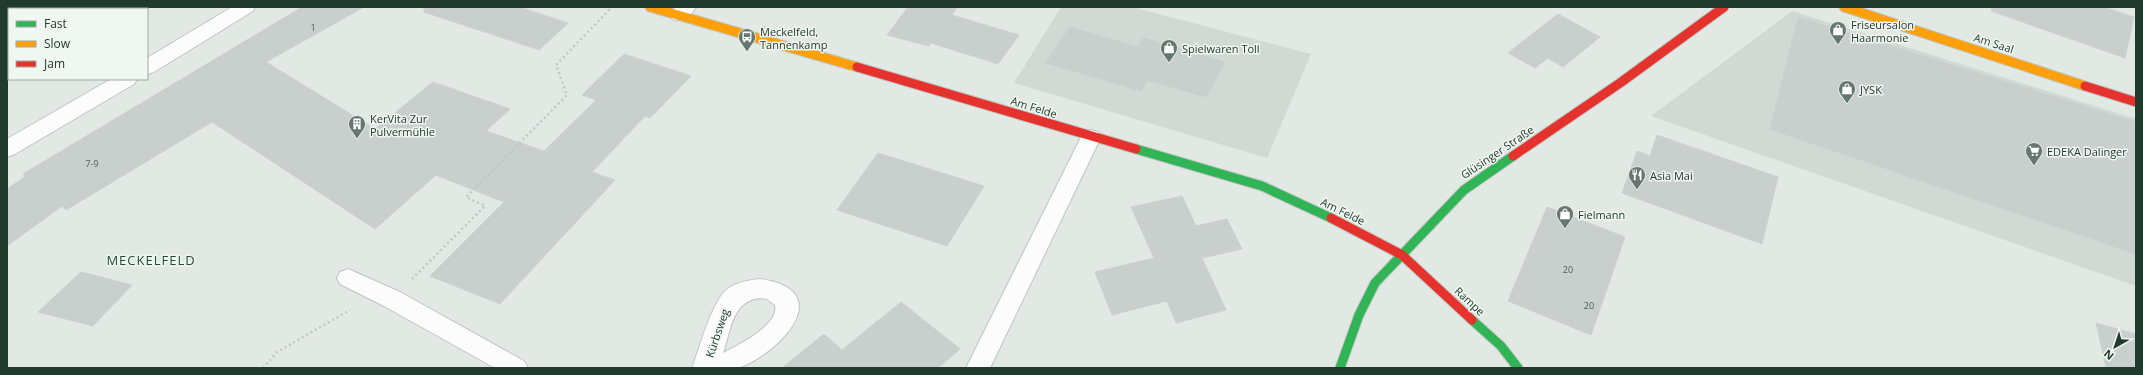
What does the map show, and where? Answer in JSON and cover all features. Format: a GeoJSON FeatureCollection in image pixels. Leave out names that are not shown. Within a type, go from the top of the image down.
{"type":"FeatureCollection","features":[{"type":"Feature","properties":{"kind":"street"},"geometry":{"type":"LineString","coordinates":[[148,66],[246,7]]}},
{"type":"Feature","properties":{"kind":"street","name":"Am Felde"},"geometry":{"type":"LineString","coordinates":[[650,7],[683,11],[1091,137],[1262,186],[1337,221],[1402,255]]}},
{"type":"Feature","properties":{"kind":"street","name":"Glüsinger Straße"},"geometry":{"type":"LineString","coordinates":[[1340,368],[1359,315],[1376,283],[1464,190],[1620,83],[1724,7]]}},
{"type":"Feature","properties":{"kind":"street","name":"Am Saal"},"geometry":{"type":"LineString","coordinates":[[1844,7],[2136,102]]}},
{"type":"Feature","properties":{"kind":"street"},"geometry":{"type":"LineString","coordinates":[[7,149],[125,80]]}},
{"type":"Feature","properties":{"kind":"street","name":"Rampe"},"geometry":{"type":"LineString","coordinates":[[1402,255],[1501,346],[1518,368]]}},
{"type":"Feature","properties":{"kind":"street","name":"Kürbsweg"},"geometry":{"type":"LineString","coordinates":[[705,368],[728,302],[738,293],[752,288],[767,288],[775,291],[785,298],[788,307],[786,318],[776,331],[757,346],[716,368]]}},
{"type":"Feature","properties":{"kind":"lane"},"geometry":{"type":"LineString","coordinates":[[978,368],[1091,137]]}},
{"type":"Feature","properties":{"kind":"lane"},"geometry":{"type":"LineString","coordinates":[[348,278],[386,296],[516,368]]}},
{"type":"Feature","properties":{"kind":"path"},"geometry":{"type":"LineString","coordinates":[[263,368],[277,352],[386,296],[485,206],[466,197],[567,95],[556,65],[612,7]]}},
{"type":"Feature","properties":{"kind":"shaded area"},"geometry":{"type":"Polygon","coordinates":[[[1061,7],[1132,7],[1311,54],[1267,158],[1014,83],[1061,7]]]}},
{"type":"Feature","properties":{"kind":"shaded area"},"geometry":{"type":"Polygon","coordinates":[[[1792,11],[2136,119],[2136,286],[1651,116],[1792,11]]]}},
{"type":"Feature","properties":{"kind":"building"},"geometry":{"type":"Polygon","coordinates":[[[302,7],[364,7],[266,62],[375,129],[433,82],[510,109],[486,131],[544,151],[596,100],[582,95],[624,54],[691,76],[650,118],[645,116],[592,172],[615,180],[500,304],[430,276],[504,202],[436,175],[375,229],[212,122],[66,210],[62,206],[7,246],[7,189],[26,176],[23,174],[302,7]]]}},
{"type":"Feature","properties":{"kind":"building"},"geometry":{"type":"Polygon","coordinates":[[[424,7],[519,7],[568,23],[539,50],[424,12],[424,7]]]}},
{"type":"Feature","properties":{"kind":"building"},"geometry":{"type":"Polygon","coordinates":[[[908,7],[957,7],[952,15],[1019,35],[998,64],[931,43],[929,46],[887,35],[908,7]]]}},
{"type":"Feature","properties":{"kind":"building"},"geometry":{"type":"Polygon","coordinates":[[[1992,7],[2104,7],[2134,17],[2125,58],[1991,11],[1992,7]]]}},
{"type":"Feature","properties":{"kind":"building"},"geometry":{"type":"Polygon","coordinates":[[[1558,14],[1600,37],[1563,67],[1548,58],[1535,68],[1508,53],[1558,14]]]}},
{"type":"Feature","properties":{"kind":"building"},"geometry":{"type":"Polygon","coordinates":[[[1798,17],[2136,122],[2136,254],[1770,129],[1798,17]]]}},
{"type":"Feature","properties":{"kind":"building"},"geometry":{"type":"Polygon","coordinates":[[[1070,27],[1138,47],[1143,38],[1225,62],[1206,97],[1147,80],[1141,91],[1046,63],[1070,27]]]}},
{"type":"Feature","properties":{"kind":"building"},"geometry":{"type":"Polygon","coordinates":[[[1657,135],[1778,177],[1762,244],[1622,193],[1637,151],[1650,156],[1657,135]]]}},
{"type":"Feature","properties":{"kind":"building"},"geometry":{"type":"Polygon","coordinates":[[[878,153],[984,186],[947,246],[837,210],[878,153]]]}},
{"type":"Feature","properties":{"kind":"building"},"geometry":{"type":"Polygon","coordinates":[[[1182,196],[1196,226],[1227,219],[1242,249],[1202,258],[1226,310],[1176,323],[1167,301],[1112,315],[1095,272],[1154,258],[1131,207],[1182,196]]]}},
{"type":"Feature","properties":{"kind":"building"},"geometry":{"type":"Polygon","coordinates":[[[1547,207],[1625,237],[1591,335],[1508,301],[1547,207]]]}},
{"type":"Feature","properties":{"kind":"building"},"geometry":{"type":"Polygon","coordinates":[[[81,272],[132,285],[93,326],[38,312],[81,272]]]}},
{"type":"Feature","properties":{"kind":"building"},"geometry":{"type":"Polygon","coordinates":[[[901,302],[960,349],[938,368],[782,368],[824,334],[842,350],[901,302]]]}},
{"type":"Feature","properties":{"kind":"building"},"geometry":{"type":"Polygon","coordinates":[[[2096,323],[2136,334],[2136,368],[2106,368],[2096,323]]]}},
{"type":"Feature","properties":{"kind":"traffic: fast"},"geometry":{"type":"LineString","coordinates":[[1136,149],[1262,186],[1331,218]]}},
{"type":"Feature","properties":{"kind":"traffic: fast"},"geometry":{"type":"LineString","coordinates":[[1340,368],[1359,315],[1375,283],[1464,190],[1513,156]]}},
{"type":"Feature","properties":{"kind":"traffic: fast"},"geometry":{"type":"LineString","coordinates":[[1472,320],[1501,346],[1518,368]]}},
{"type":"Feature","properties":{"kind":"traffic: slow"},"geometry":{"type":"LineString","coordinates":[[650,7],[857,67]]}},
{"type":"Feature","properties":{"kind":"traffic: slow"},"geometry":{"type":"LineString","coordinates":[[1844,7],[2085,86]]}},
{"type":"Feature","properties":{"kind":"traffic: jam"},"geometry":{"type":"LineString","coordinates":[[1513,156],[1620,83],[1724,7]]}},
{"type":"Feature","properties":{"kind":"traffic: jam"},"geometry":{"type":"LineString","coordinates":[[857,67],[1136,149]]}},
{"type":"Feature","properties":{"kind":"traffic: jam"},"geometry":{"type":"LineString","coordinates":[[2085,86],[2136,102]]}},
{"type":"Feature","properties":{"kind":"traffic: jam"},"geometry":{"type":"LineString","coordinates":[[1331,218],[1402,255],[1472,320]]}},
{"type":"Feature","properties":{"kind":"place","name":"Friseursalon Haarmonie"},"geometry":{"type":"Point","coordinates":[1838,45]}},
{"type":"Feature","properties":{"kind":"place","name":"Meckelfeld, Tannenkamp"},"geometry":{"type":"Point","coordinates":[747,52]}},
{"type":"Feature","properties":{"kind":"place","name":"Spielwaren Toll"},"geometry":{"type":"Point","coordinates":[1169,63]}},
{"type":"Feature","properties":{"kind":"place","name":"JYSK"},"geometry":{"type":"Point","coordinates":[1847,104]}},
{"type":"Feature","properties":{"kind":"place","name":"KerVita Zur Pulvermühle"},"geometry":{"type":"Point","coordinates":[357,139]}},
{"type":"Feature","properties":{"kind":"place","name":"EDEKA Dalinger"},"geometry":{"type":"Point","coordinates":[2034,166]}},
{"type":"Feature","properties":{"kind":"place","name":"Asia Mai"},"geometry":{"type":"Point","coordinates":[1637,190]}},
{"type":"Feature","properties":{"kind":"place","name":"Fielmann"},"geometry":{"type":"Point","coordinates":[1565,229]}},
{"type":"Feature","properties":{"kind":"district","name":"MECKELFELD"},"geometry":{"type":"Point","coordinates":[151,260]}}]}
